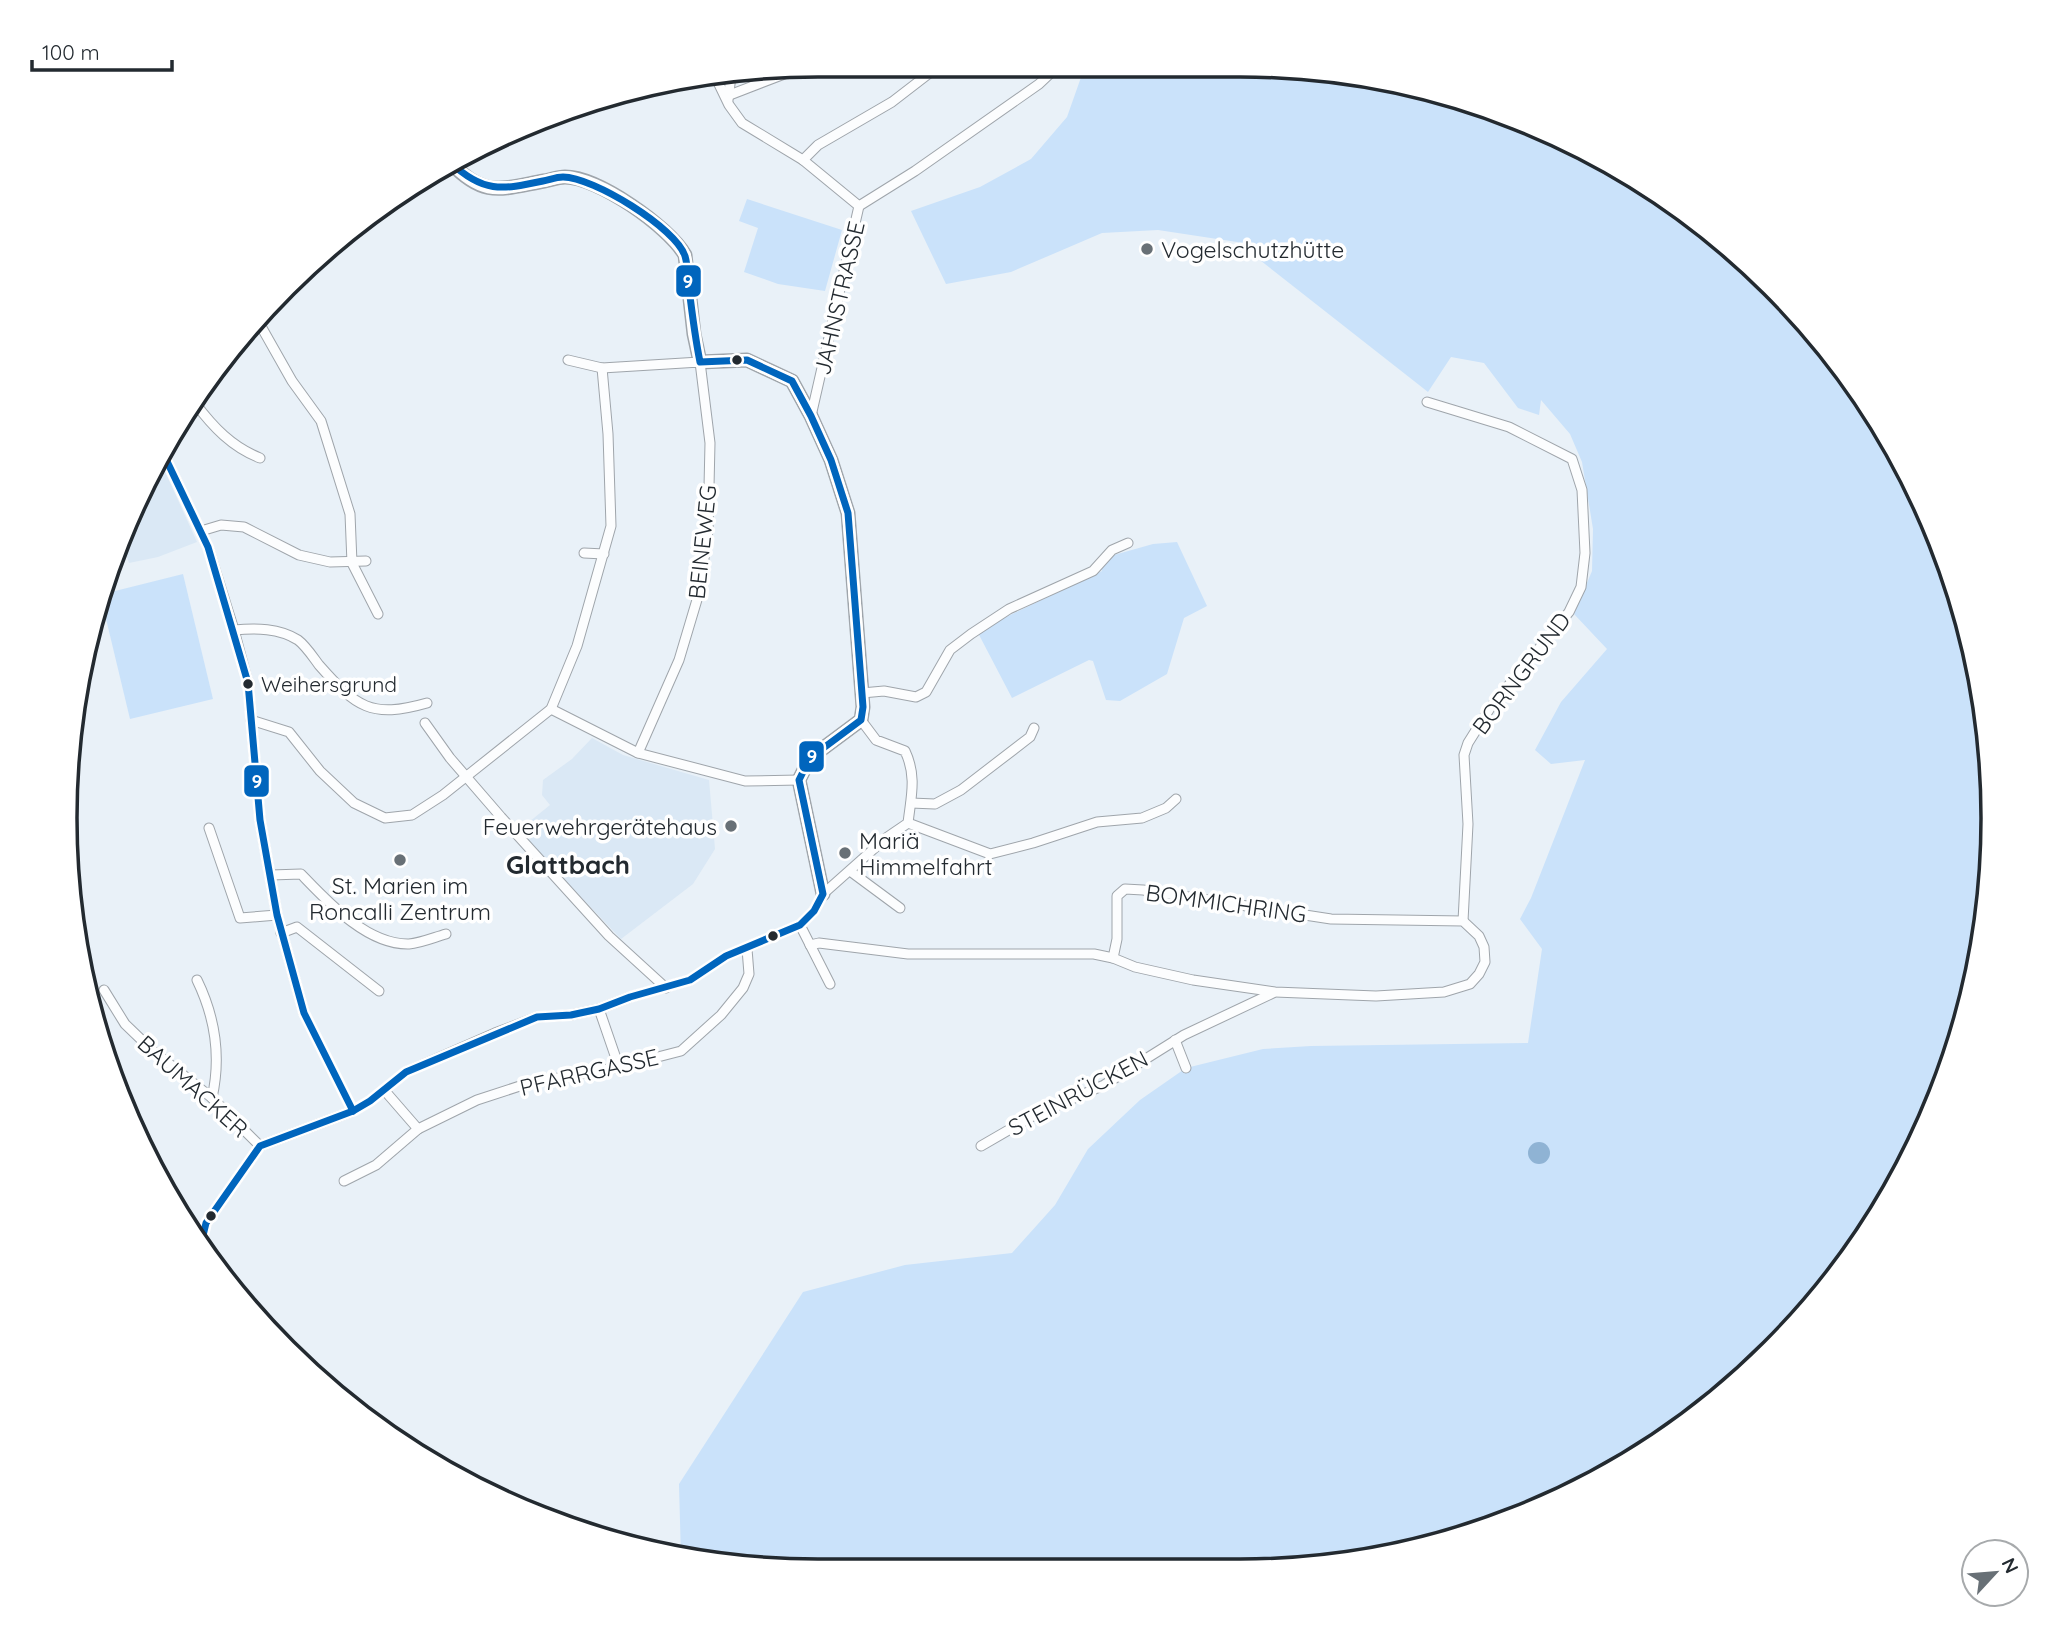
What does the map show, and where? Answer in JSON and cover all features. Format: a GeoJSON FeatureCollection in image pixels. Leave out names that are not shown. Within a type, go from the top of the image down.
{"type":"FeatureCollection","features":[{"type":"Feature","properties":{"kind":"street"},"geometry":{"type":"LineString","coordinates":[[803,160],[818,145],[892,102],[924,77]]}},
{"type":"Feature","properties":{"kind":"street"},"geometry":{"type":"LineString","coordinates":[[859,206],[915,171],[1047,77]]}},
{"type":"Feature","properties":{"kind":"street"},"geometry":{"type":"LineString","coordinates":[[728,101],[777,79]]}},
{"type":"Feature","properties":{"kind":"street"},"geometry":{"type":"LineString","coordinates":[[728,101],[730,82]]}},
{"type":"Feature","properties":{"kind":"street","name":"JAHNSTRASSE"},"geometry":{"type":"LineString","coordinates":[[719,83],[743,122],[803,160],[859,206],[811,416]]}},
{"type":"Feature","properties":{"kind":"street"},"geometry":{"type":"LineString","coordinates":[[458,170],[467,180],[493,189],[565,177],[599,185],[648,217],[681,247],[685,255],[700,362]]}},
{"type":"Feature","properties":{"kind":"street"},"geometry":{"type":"LineString","coordinates":[[262,328],[292,380],[321,421],[350,513],[352,563],[378,614]]}},
{"type":"Feature","properties":{"kind":"street"},"geometry":{"type":"LineString","coordinates":[[204,1232],[211,1216],[260,1146],[353,1111],[385,1091],[406,1072],[516,1025],[537,1017],[571,1015],[599,1009],[690,980],[726,956],[800,925],[814,911],[823,894],[886,838],[908,823],[912,766],[905,751],[876,740],[861,720],[862,693],[848,513],[831,460],[792,382],[747,360],[602,368],[568,360]]}},
{"type":"Feature","properties":{"kind":"street","name":"BEINEWEG"},"geometry":{"type":"LineString","coordinates":[[638,753],[679,660],[699,593],[708,531],[710,443],[700,362]]}},
{"type":"Feature","properties":{"kind":"street"},"geometry":{"type":"LineString","coordinates":[[251,720],[289,732],[320,771],[354,803],[384,818],[412,815],[443,795],[551,709],[577,646],[611,526],[608,434],[602,368]]}},
{"type":"Feature","properties":{"kind":"street","name":"BORNGRUND"},"geometry":{"type":"LineString","coordinates":[[1426,402],[1509,427],[1572,459],[1582,490],[1585,553],[1581,587],[1569,611],[1490,708],[1468,743],[1464,755],[1468,824],[1463,921]]}},
{"type":"Feature","properties":{"kind":"street"},"geometry":{"type":"LineString","coordinates":[[200,410],[229,441],[260,458]]}},
{"type":"Feature","properties":{"kind":"street"},"geometry":{"type":"LineString","coordinates":[[166,465],[201,531],[219,577],[248,683],[260,820],[281,933],[304,1013],[353,1111]]}},
{"type":"Feature","properties":{"kind":"street"},"geometry":{"type":"LineString","coordinates":[[201,531],[221,524],[244,527],[299,555],[330,562],[366,561]]}},
{"type":"Feature","properties":{"kind":"street"},"geometry":{"type":"LineString","coordinates":[[862,693],[884,691],[916,697],[926,692],[950,650],[971,634],[1009,609],[1093,571],[1112,550],[1128,543]]}},
{"type":"Feature","properties":{"kind":"street"},"geometry":{"type":"LineString","coordinates":[[584,553],[604,554]]}},
{"type":"Feature","properties":{"kind":"street"},"geometry":{"type":"LineString","coordinates":[[234,629],[262,628],[298,640],[341,690],[364,706],[389,711],[427,703]]}},
{"type":"Feature","properties":{"kind":"street"},"geometry":{"type":"LineString","coordinates":[[551,709],[638,753],[745,781],[799,780]]}},
{"type":"Feature","properties":{"kind":"street"},"geometry":{"type":"LineString","coordinates":[[823,894],[799,780],[810,758],[861,720]]}},
{"type":"Feature","properties":{"kind":"street"},"geometry":{"type":"LineString","coordinates":[[425,723],[465,776],[609,936],[666,988]]}},
{"type":"Feature","properties":{"kind":"street"},"geometry":{"type":"LineString","coordinates":[[911,803],[935,804],[961,790],[1030,737],[1034,728]]}},
{"type":"Feature","properties":{"kind":"street"},"geometry":{"type":"LineString","coordinates":[[908,823],[990,854],[1033,844],[1097,822],[1142,818],[1166,807],[1176,799]]}},
{"type":"Feature","properties":{"kind":"street"},"geometry":{"type":"LineString","coordinates":[[209,828],[240,918],[277,915]]}},
{"type":"Feature","properties":{"kind":"street"},"geometry":{"type":"LineString","coordinates":[[850,871],[900,908]]}},
{"type":"Feature","properties":{"kind":"street"},"geometry":{"type":"LineString","coordinates":[[271,875],[301,874],[337,910],[379,939],[409,944],[446,934]]}},
{"type":"Feature","properties":{"kind":"street","name":"BOMMICHRING"},"geometry":{"type":"LineString","coordinates":[[1113,958],[1117,939],[1117,896],[1125,889],[1331,919],[1463,921]]}},
{"type":"Feature","properties":{"kind":"street"},"geometry":{"type":"LineString","coordinates":[[810,945],[819,943],[908,954],[1094,954],[1135,967],[1193,980],[1275,992],[1376,996],[1444,992],[1470,984],[1485,962],[1479,936],[1463,921]]}},
{"type":"Feature","properties":{"kind":"street"},"geometry":{"type":"LineString","coordinates":[[800,925],[830,984]]}},
{"type":"Feature","properties":{"kind":"street"},"geometry":{"type":"LineString","coordinates":[[281,933],[298,927],[379,990]]}},
{"type":"Feature","properties":{"kind":"street","name":"PFARRGASSE"},"geometry":{"type":"LineString","coordinates":[[344,1181],[376,1165],[418,1129],[477,1100],[526,1084],[619,1067],[681,1051],[721,1015],[743,988],[749,974],[747,949]]}},
{"type":"Feature","properties":{"kind":"street"},"geometry":{"type":"LineString","coordinates":[[197,980],[208,1003],[214,1030],[217,1076],[212,1098]]}},
{"type":"Feature","properties":{"kind":"street","name":"BAUMACKER"},"geometry":{"type":"LineString","coordinates":[[104,990],[125,1024],[212,1098],[260,1146]]}},
{"type":"Feature","properties":{"kind":"street","name":"STEINRÜCKEN"},"geometry":{"type":"LineString","coordinates":[[981,1146],[1031,1117],[1104,1085],[1175,1040],[1275,992]]}},
{"type":"Feature","properties":{"kind":"street"},"geometry":{"type":"LineString","coordinates":[[599,1009],[619,1067]]}},
{"type":"Feature","properties":{"kind":"street","name":"STEINRÜCKEN"},"geometry":{"type":"LineString","coordinates":[[1175,1040],[1186,1068]]}},
{"type":"Feature","properties":{"kind":"street"},"geometry":{"type":"LineString","coordinates":[[385,1091],[418,1129]]}},
{"type":"Feature","properties":{"kind":"shaded area"},"geometry":{"type":"Polygon","coordinates":[[[1081,77],[1288,79],[1337,83],[1432,102],[1524,133],[1611,176],[1691,230],[1764,294],[1828,367],[1882,448],[1925,534],[1956,626],[1975,721],[1981,818],[1975,915],[1956,1010],[1925,1102],[1905,1146],[1856,1230],[1797,1307],[1729,1375],[1652,1434],[1568,1483],[1524,1503],[1432,1534],[1385,1545],[1288,1557],[818,1559],[721,1553],[681,1546],[679,1484],[803,1292],[905,1265],[1012,1253],[1055,1205],[1088,1149],[1140,1100],[1186,1068],[1263,1049],[1528,1043],[1542,949],[1520,919],[1531,898],[1585,760],[1551,764],[1535,750],[1561,702],[1607,649],[1574,614],[1592,571],[1593,529],[1582,462],[1570,434],[1541,400],[1539,415],[1518,408],[1484,363],[1451,357],[1428,392],[1237,242],[1158,230],[1102,233],[1011,272],[946,284],[911,211],[980,187],[1031,159],[1067,117],[1081,77]]]}},
{"type":"Feature","properties":{"kind":"shaded area"},"geometry":{"type":"Polygon","coordinates":[[[747,199],[842,230],[825,291],[778,284],[744,272],[758,228],[739,221],[747,199]]]}},
{"type":"Feature","properties":{"kind":"shaded area"},"geometry":{"type":"Polygon","coordinates":[[[164,469],[197,542],[158,557],[129,563],[126,553],[133,534],[164,469]]]}},
{"type":"Feature","properties":{"kind":"shaded area"},"geometry":{"type":"Polygon","coordinates":[[[1177,542],[1207,606],[1184,618],[1167,674],[1120,701],[1106,700],[1093,661],[1089,660],[1012,698],[977,631],[1102,571],[1101,566],[1114,555],[1153,544],[1177,542]]]}},
{"type":"Feature","properties":{"kind":"shaded area"},"geometry":{"type":"Polygon","coordinates":[[[183,574],[213,699],[130,719],[105,616],[112,592],[183,574]]]}},
{"type":"Feature","properties":{"kind":"shaded area"},"geometry":{"type":"Polygon","coordinates":[[[592,738],[623,755],[709,780],[715,849],[693,884],[621,939],[518,831],[550,805],[542,795],[543,780],[572,759],[592,738]]]}},
{"type":"Feature","properties":{"kind":"shaded area"},"geometry":{"type":"Polygon","coordinates":[[[1539,1142],[1547,1145],[1550,1153],[1547,1161],[1539,1164],[1531,1161],[1528,1153],[1531,1145],[1539,1142]]]}},
{"type":"Feature","properties":{"kind":"transit line","name":"9"},"geometry":{"type":"LineString","coordinates":[[204,1232],[206,1223],[260,1146],[353,1111],[406,1072],[537,1017],[571,1015],[599,1009],[690,980],[726,956],[800,925],[814,911],[823,894],[799,780],[810,758],[861,720],[863,707],[848,513],[831,460],[811,416],[792,381],[747,360],[700,362],[685,256],[666,232],[632,206],[576,179],[560,177],[504,187],[483,184],[459,170]]}},
{"type":"Feature","properties":{"kind":"transit line","name":"9"},"geometry":{"type":"LineString","coordinates":[[168,463],[208,547],[248,683],[260,820],[277,915],[304,1013],[353,1111]]}},
{"type":"Feature","properties":{"kind":"place","name":"Vogelschutzhütte"},"geometry":{"type":"Point","coordinates":[1147,249]}},
{"type":"Feature","properties":{"kind":"place","name":"Weihersgrund"},"geometry":{"type":"Point","coordinates":[248,684]}},
{"type":"Feature","properties":{"kind":"place","name":"Feuerwehrgerätehaus"},"geometry":{"type":"Point","coordinates":[731,826]}},
{"type":"Feature","properties":{"kind":"place","name":"Mariä Himmelfahrt"},"geometry":{"type":"Point","coordinates":[845,853]}},
{"type":"Feature","properties":{"kind":"place","name":"St. Marien im Roncalli Zentrum"},"geometry":{"type":"Point","coordinates":[400,860]}},
{"type":"Feature","properties":{"kind":"district","name":"Glattbach"},"geometry":{"type":"Point","coordinates":[568,864]}}]}
